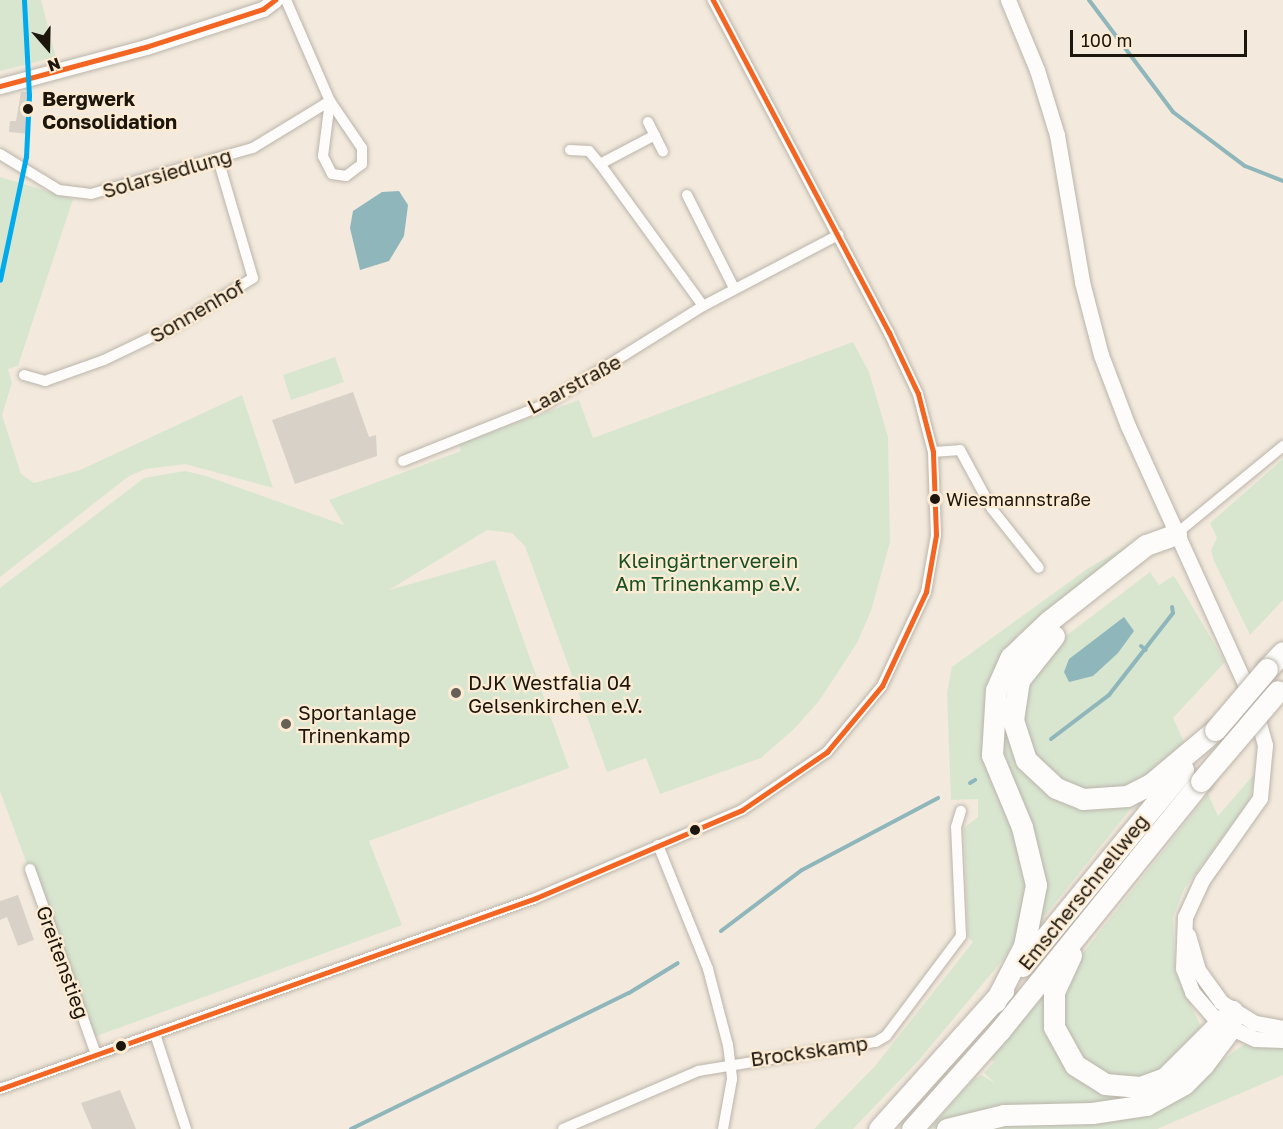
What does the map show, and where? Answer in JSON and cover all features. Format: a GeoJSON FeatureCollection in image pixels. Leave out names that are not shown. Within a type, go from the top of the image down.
{"type":"FeatureCollection","features":[{"type":"Feature","properties":{"kind":"highway"},"geometry":{"type":"LineString","coordinates":[[1176,534],[1033,656],[1017,686],[1012,720],[1019,747],[1034,769],[1056,788],[1083,799],[1127,796],[1190,756]]}},
{"type":"Feature","properties":{"kind":"highway"},"geometry":{"type":"LineString","coordinates":[[995,1002],[1024,946],[1036,885],[1026,838],[992,755],[996,690],[1011,657],[1049,621],[1146,545],[1176,534]]}},
{"type":"Feature","properties":{"kind":"highway","name":"Emscherschnellweg"},"geometry":{"type":"LineString","coordinates":[[879,1129],[995,1002],[1190,756],[1283,652]]}},
{"type":"Feature","properties":{"kind":"highway","name":"Emscherschnellweg"},"geometry":{"type":"LineString","coordinates":[[912,1129],[1280,688]]}},
{"type":"Feature","properties":{"kind":"highway"},"geometry":{"type":"LineString","coordinates":[[1094,912],[1061,973],[1053,1001],[1056,1036],[1075,1065],[1105,1084],[1149,1085],[1180,1068],[1226,1020]]}},
{"type":"Feature","properties":{"kind":"highway"},"geometry":{"type":"LineString","coordinates":[[947,1129],[1004,1115],[1092,1113],[1146,1105],[1194,1075],[1226,1020]]}},
{"type":"Feature","properties":{"kind":"street"},"geometry":{"type":"LineString","coordinates":[[0,87],[146,46],[263,9],[275,0]]}},
{"type":"Feature","properties":{"kind":"street"},"geometry":{"type":"LineString","coordinates":[[286,0],[330,101],[363,153],[358,169],[346,176],[332,174],[323,156],[330,101]]}},
{"type":"Feature","properties":{"kind":"street"},"geometry":{"type":"LineString","coordinates":[[0,1089],[554,891],[770,795],[827,752],[866,710],[897,661],[926,592],[936,535],[933,452],[918,394],[838,235],[713,0]]}},
{"type":"Feature","properties":{"kind":"street"},"geometry":{"type":"LineString","coordinates":[[1008,0],[1037,70],[1057,135],[1082,282],[1101,355],[1176,534],[1252,702],[1266,760],[1254,810],[1210,867],[1189,905],[1182,930],[1183,968],[1192,992],[1226,1020],[1255,1039],[1283,1040]]}},
{"type":"Feature","properties":{"kind":"street","name":"Solarsiedlung"},"geometry":{"type":"LineString","coordinates":[[0,154],[59,190],[80,195],[253,148],[330,101]]}},
{"type":"Feature","properties":{"kind":"street"},"geometry":{"type":"LineString","coordinates":[[648,122],[663,151]]}},
{"type":"Feature","properties":{"kind":"street"},"geometry":{"type":"LineString","coordinates":[[600,164],[655,135]]}},
{"type":"Feature","properties":{"kind":"street"},"geometry":{"type":"LineString","coordinates":[[570,150],[589,151],[703,306]]}},
{"type":"Feature","properties":{"kind":"street","name":"Sonnenhof"},"geometry":{"type":"LineString","coordinates":[[24,375],[45,381],[104,360],[177,325],[253,278],[218,159]]}},
{"type":"Feature","properties":{"kind":"street"},"geometry":{"type":"LineString","coordinates":[[687,195],[734,288]]}},
{"type":"Feature","properties":{"kind":"street","name":"Laarstraße"},"geometry":{"type":"LineString","coordinates":[[403,461],[544,405],[734,288],[838,235]]}},
{"type":"Feature","properties":{"kind":"street"},"geometry":{"type":"LineString","coordinates":[[1176,534],[1283,446]]}},
{"type":"Feature","properties":{"kind":"street"},"geometry":{"type":"LineString","coordinates":[[933,452],[960,450],[992,509],[1039,568]]}},
{"type":"Feature","properties":{"kind":"street","name":"Brockskamp"},"geometry":{"type":"LineString","coordinates":[[731,1062],[876,1042],[886,1036],[961,936],[956,827],[961,811]]}},
{"type":"Feature","properties":{"kind":"street","name":"Brockskamp"},"geometry":{"type":"LineString","coordinates":[[658,845],[708,969],[731,1062],[723,1129]]}},
{"type":"Feature","properties":{"kind":"street","name":"Greitenstieg"},"geometry":{"type":"LineString","coordinates":[[30,869],[96,1054]]}},
{"type":"Feature","properties":{"kind":"street"},"geometry":{"type":"LineString","coordinates":[[1226,1020],[1283,1029]]}},
{"type":"Feature","properties":{"kind":"street"},"geometry":{"type":"LineString","coordinates":[[155,1034],[186,1129]]}},
{"type":"Feature","properties":{"kind":"street"},"geometry":{"type":"LineString","coordinates":[[563,1129],[669,1082],[731,1062]]}},
{"type":"Feature","properties":{"kind":"green space"},"geometry":{"type":"Polygon","coordinates":[[[0,0],[41,0],[56,57],[0,71],[0,0]]]}},
{"type":"Feature","properties":{"kind":"green space"},"geometry":{"type":"Polygon","coordinates":[[[0,177],[73,199],[18,366],[8,369],[12,383],[2,415],[21,474],[34,483],[80,470],[242,395],[273,488],[185,464],[146,469],[129,476],[0,577],[0,177]]]}},
{"type":"Feature","properties":{"kind":"green space","name":"Kleingärtnerverein Am Trinenkamp e.V."},"geometry":{"type":"Polygon","coordinates":[[[853,342],[869,372],[888,437],[890,542],[871,611],[857,643],[819,701],[794,729],[761,758],[660,794],[646,758],[607,772],[525,546],[512,533],[487,530],[389,590],[495,560],[569,768],[369,841],[402,925],[91,1038],[0,791],[0,588],[144,478],[185,471],[206,476],[344,525],[329,500],[461,451],[459,444],[579,400],[593,438],[853,342]]]}},
{"type":"Feature","properties":{"kind":"green space"},"geometry":{"type":"Polygon","coordinates":[[[335,357],[344,382],[291,400],[283,375],[335,357]]]}},
{"type":"Feature","properties":{"kind":"green space"},"geometry":{"type":"Polygon","coordinates":[[[1283,459],[1283,600],[1250,635],[1214,561],[1211,550],[1217,538],[1210,523],[1283,459]]]}},
{"type":"Feature","properties":{"kind":"green space"},"geometry":{"type":"Polygon","coordinates":[[[1147,534],[1017,635],[986,691],[983,750],[988,774],[1015,834],[1026,884],[1015,940],[1006,956],[919,1060],[853,1129],[814,1129],[875,1066],[973,942],[968,937],[964,828],[978,817],[978,799],[951,800],[947,693],[952,667],[1087,569],[1147,534]]]}},
{"type":"Feature","properties":{"kind":"green space"},"geometry":{"type":"Polygon","coordinates":[[[1150,572],[1159,585],[1173,576],[1176,579],[1225,662],[1173,718],[1184,742],[1132,787],[1076,790],[1040,766],[1022,734],[1022,691],[1054,645],[1150,572]]]}},
{"type":"Feature","properties":{"kind":"green space"},"geometry":{"type":"Polygon","coordinates":[[[1041,637],[1009,693],[1044,787],[1140,797],[1039,923],[1000,754],[1002,692],[1041,637]]]}},
{"type":"Feature","properties":{"kind":"green space"},"geometry":{"type":"Polygon","coordinates":[[[1256,772],[1249,801],[1184,889],[1173,917],[1175,971],[1201,1027],[1167,1069],[1134,1081],[1094,1072],[1066,1042],[1059,1002],[1072,967],[1208,794],[1218,816],[1256,772]]]}},
{"type":"Feature","properties":{"kind":"green space"},"geometry":{"type":"Polygon","coordinates":[[[1048,990],[1048,1033],[1135,1099],[929,1129],[974,1079],[982,1075],[996,1084],[984,1073],[994,1062],[990,1059],[1048,990]]]}},
{"type":"Feature","properties":{"kind":"green space"},"geometry":{"type":"Polygon","coordinates":[[[1243,1045],[1283,1048],[1283,1075],[1157,1129],[975,1129],[1015,1121],[1116,1121],[1153,1111],[1243,1045]]]}},
{"type":"Feature","properties":{"kind":"water"},"geometry":{"type":"Polygon","coordinates":[[[399,191],[408,205],[404,236],[389,261],[360,270],[350,228],[353,211],[382,192],[399,191]]]}},
{"type":"Feature","properties":{"kind":"water"},"geometry":{"type":"Polygon","coordinates":[[[1124,617],[1134,631],[1118,653],[1093,676],[1069,682],[1064,672],[1069,659],[1124,617]]]}},
{"type":"Feature","properties":{"kind":"building"},"geometry":{"type":"Polygon","coordinates":[[[21,92],[29,92],[29,134],[9,132],[10,121],[16,121],[21,92]]]}},
{"type":"Feature","properties":{"kind":"building"},"geometry":{"type":"Polygon","coordinates":[[[353,392],[369,437],[376,435],[377,456],[295,484],[272,420],[353,392]]]}},
{"type":"Feature","properties":{"kind":"building"},"geometry":{"type":"Polygon","coordinates":[[[18,895],[34,940],[18,946],[7,917],[0,920],[0,901],[18,895]]]}},
{"type":"Feature","properties":{"kind":"building"},"geometry":{"type":"Polygon","coordinates":[[[120,1090],[136,1129],[92,1129],[81,1103],[120,1090]]]}},
{"type":"Feature","properties":{"kind":"waterway"},"geometry":{"type":"LineString","coordinates":[[1089,0],[1173,112],[1245,166],[1283,181]]}},
{"type":"Feature","properties":{"kind":"waterway"},"geometry":{"type":"LineString","coordinates":[[1051,739],[1109,695],[1173,613],[1172,607]]}},
{"type":"Feature","properties":{"kind":"waterway"},"geometry":{"type":"LineString","coordinates":[[1141,646],[1146,650]]}},
{"type":"Feature","properties":{"kind":"waterway"},"geometry":{"type":"LineString","coordinates":[[970,783],[975,780]]}},
{"type":"Feature","properties":{"kind":"waterway"},"geometry":{"type":"LineString","coordinates":[[721,931],[802,870],[938,798]]}},
{"type":"Feature","properties":{"kind":"waterway"},"geometry":{"type":"LineString","coordinates":[[351,1129],[629,993],[678,963]]}},
{"type":"Feature","properties":{"kind":"transit line"},"geometry":{"type":"LineString","coordinates":[[0,280],[26,157],[29,96],[24,0]]}},
{"type":"Feature","properties":{"kind":"transit line"},"geometry":{"type":"LineString","coordinates":[[0,86],[146,47],[263,9],[275,0]]}},
{"type":"Feature","properties":{"kind":"transit line"},"geometry":{"type":"LineString","coordinates":[[0,1089],[536,898],[742,810],[827,752],[882,686],[926,592],[936,535],[933,452],[918,394],[889,333],[713,0]]}},
{"type":"Feature","properties":{"kind":"place","name":"Bergwerk Consolidation"},"geometry":{"type":"Point","coordinates":[28,109]}},
{"type":"Feature","properties":{"kind":"place","name":"Wiesmannstraße"},"geometry":{"type":"Point","coordinates":[935,499]}},
{"type":"Feature","properties":{"kind":"place","name":"DJK Westfalia 04 Gelsenkirchen e.V."},"geometry":{"type":"Point","coordinates":[456,693]}},
{"type":"Feature","properties":{"kind":"place","name":"Sportanlage Trinenkamp"},"geometry":{"type":"Point","coordinates":[286,724]}}]}
